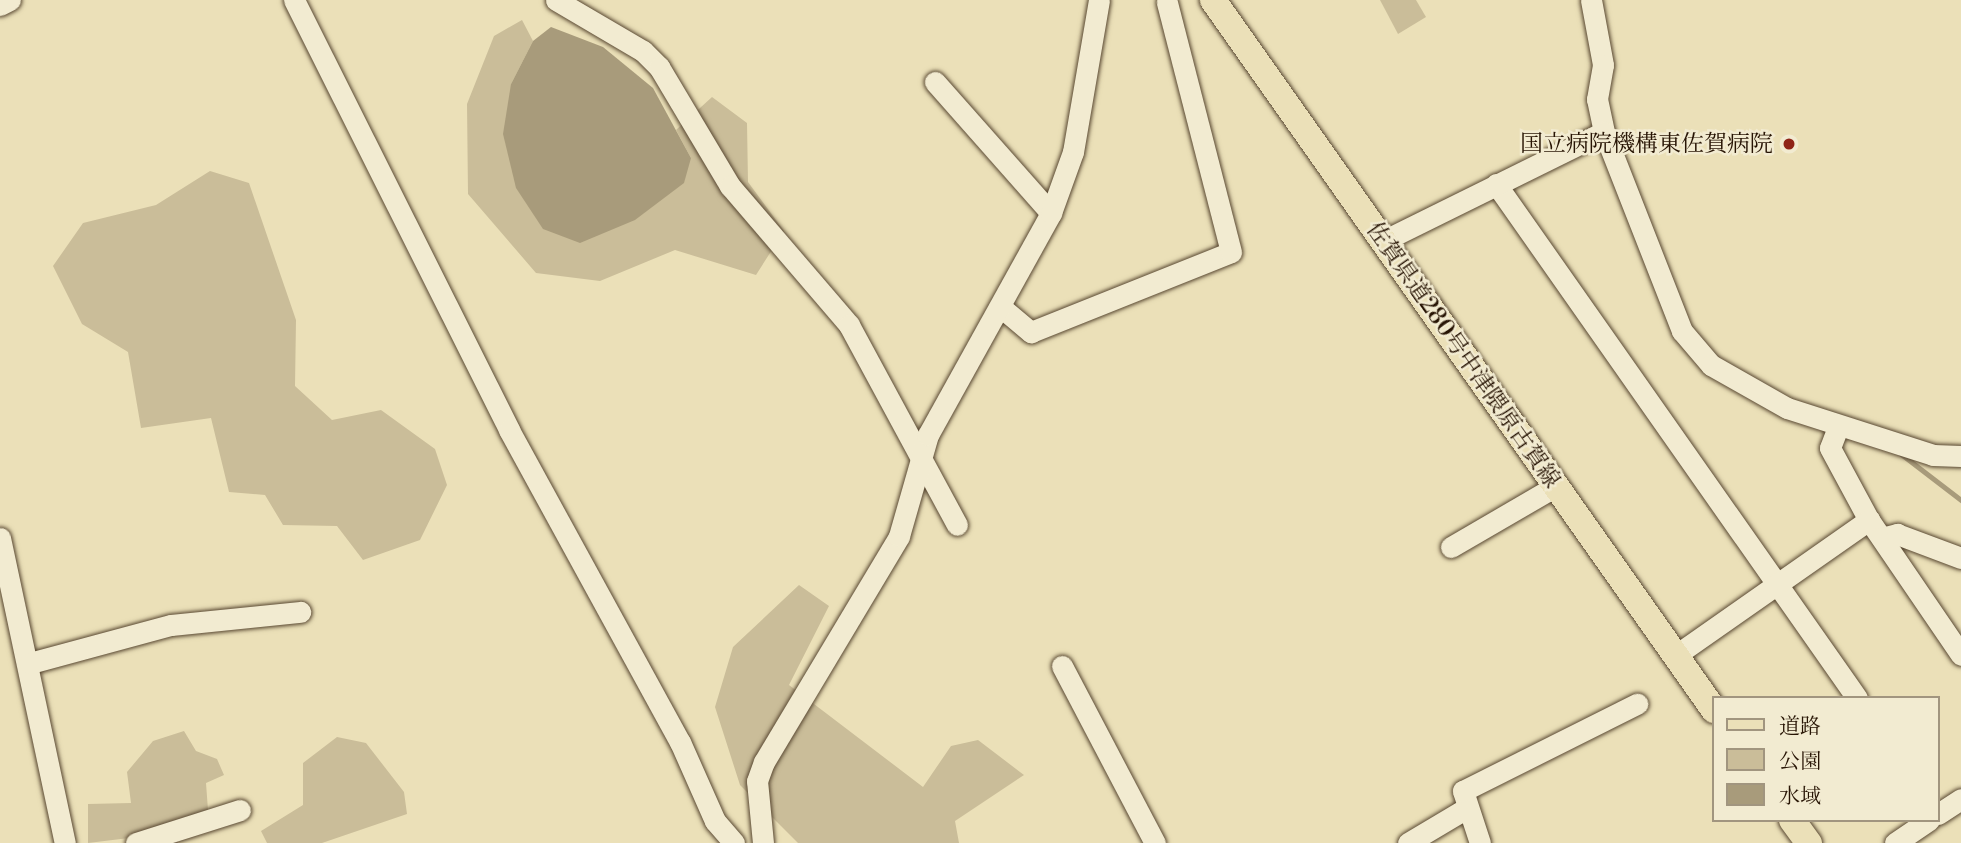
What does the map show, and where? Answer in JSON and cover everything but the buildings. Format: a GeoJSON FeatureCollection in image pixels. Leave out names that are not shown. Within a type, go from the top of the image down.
{"type":"FeatureCollection","features":[{"type":"Feature","properties":{"kind":"main road","name":"佐賀県道280号中津隈原古賀線"},"geometry":{"type":"LineString","coordinates":[[1213,0],[1713,709]]}},
{"type":"Feature","properties":{"kind":"main road"},"geometry":{"type":"LineString","coordinates":[[1794,822],[1809,843]]}},
{"type":"Feature","properties":{"kind":"street"},"geometry":{"type":"LineString","coordinates":[[0,5],[10,0]]}},
{"type":"Feature","properties":{"kind":"street"},"geometry":{"type":"LineString","coordinates":[[294,0],[515,441],[680,741],[715,821],[734,843]]}},
{"type":"Feature","properties":{"kind":"street"},"geometry":{"type":"LineString","coordinates":[[556,0],[643,51],[659,67],[730,186],[849,325],[957,525]]}},
{"type":"Feature","properties":{"kind":"street"},"geometry":{"type":"LineString","coordinates":[[763,843],[757,781],[764,762],[899,536],[923,461],[928,435],[1002,308],[1051,213],[1073,152],[1099,0]]}},
{"type":"Feature","properties":{"kind":"street"},"geometry":{"type":"LineString","coordinates":[[1591,0],[1603,65],[1598,99],[1604,132],[1682,331],[1711,365],[1787,408],[1838,427],[1933,456],[1961,456]]}},
{"type":"Feature","properties":{"kind":"street"},"geometry":{"type":"LineString","coordinates":[[1002,308],[1031,332],[1231,252],[1167,2]]}},
{"type":"Feature","properties":{"kind":"street"},"geometry":{"type":"LineString","coordinates":[[935,82],[1051,213]]}},
{"type":"Feature","properties":{"kind":"street"},"geometry":{"type":"LineString","coordinates":[[1383,241],[1604,132]]}},
{"type":"Feature","properties":{"kind":"street"},"geometry":{"type":"LineString","coordinates":[[1496,184],[1856,696]]}},
{"type":"Feature","properties":{"kind":"street"},"geometry":{"type":"LineString","coordinates":[[1838,427],[1830,448],[1869,520],[1961,655]]}},
{"type":"Feature","properties":{"kind":"street"},"geometry":{"type":"LineString","coordinates":[[1451,547],[1556,486]]}},
{"type":"Feature","properties":{"kind":"street"},"geometry":{"type":"LineString","coordinates":[[1676,655],[1869,520]]}},
{"type":"Feature","properties":{"kind":"street"},"geometry":{"type":"LineString","coordinates":[[1882,538],[1897,534],[1961,558]]}},
{"type":"Feature","properties":{"kind":"street"},"geometry":{"type":"LineString","coordinates":[[0,538],[30,663],[65,843]]}},
{"type":"Feature","properties":{"kind":"street"},"geometry":{"type":"LineString","coordinates":[[30,663],[171,625],[300,612]]}},
{"type":"Feature","properties":{"kind":"street"},"geometry":{"type":"LineString","coordinates":[[1062,666],[1154,843]]}},
{"type":"Feature","properties":{"kind":"street"},"geometry":{"type":"LineString","coordinates":[[1480,843],[1465,809],[1463,791],[1637,704]]}},
{"type":"Feature","properties":{"kind":"street"},"geometry":{"type":"LineString","coordinates":[[1940,813],[1961,799]]}},
{"type":"Feature","properties":{"kind":"street"},"geometry":{"type":"LineString","coordinates":[[1408,843],[1465,809]]}},
{"type":"Feature","properties":{"kind":"street"},"geometry":{"type":"LineString","coordinates":[[136,843],[240,810]]}},
{"type":"Feature","properties":{"kind":"street"},"geometry":{"type":"LineString","coordinates":[[1895,843],[1926,822]]}},
{"type":"Feature","properties":{"kind":"green space"},"geometry":{"type":"Polygon","coordinates":[[[1380,0],[1416,0],[1426,17],[1398,34],[1380,0]]]}},
{"type":"Feature","properties":{"kind":"green space"},"geometry":{"type":"Polygon","coordinates":[[[522,20],[533,41],[511,84],[691,158],[676,130],[712,97],[747,123],[748,182],[784,231],[756,275],[675,250],[600,281],[536,273],[468,194],[467,104],[494,36],[522,20]]]}},
{"type":"Feature","properties":{"kind":"green space"},"geometry":{"type":"Polygon","coordinates":[[[210,171],[249,183],[296,320],[295,386],[332,420],[381,410],[435,449],[447,485],[420,540],[363,560],[337,526],[283,525],[265,495],[229,492],[211,418],[141,428],[128,352],[82,324],[53,266],[83,223],[156,205],[210,171]]]}},
{"type":"Feature","properties":{"kind":"green space"},"geometry":{"type":"Polygon","coordinates":[[[799,585],[829,606],[789,685],[923,787],[951,746],[978,740],[1024,775],[955,821],[959,843],[798,843],[740,785],[715,707],[733,647],[799,585]]]}},
{"type":"Feature","properties":{"kind":"green space"},"geometry":{"type":"Polygon","coordinates":[[[184,731],[196,751],[217,759],[224,775],[206,783],[208,810],[175,822],[178,843],[131,843],[129,838],[88,843],[88,804],[131,803],[127,772],[153,741],[184,731]]]}},
{"type":"Feature","properties":{"kind":"green space"},"geometry":{"type":"Polygon","coordinates":[[[337,737],[366,743],[404,792],[407,814],[322,843],[267,843],[261,831],[303,805],[303,763],[337,737]]]}},
{"type":"Feature","properties":{"kind":"water"},"geometry":{"type":"Polygon","coordinates":[[[551,27],[603,47],[653,88],[691,158],[684,183],[635,220],[580,243],[543,229],[516,188],[503,134],[511,84],[533,41],[551,27]]]}},
{"type":"Feature","properties":{"kind":"waterway"},"geometry":{"type":"LineString","coordinates":[[1901,454],[1961,500]]}},
{"type":"Feature","properties":{"kind":"place","name":"国立病院機構東佐賀病院"},"geometry":{"type":"Point","coordinates":[1789,144]}}]}
